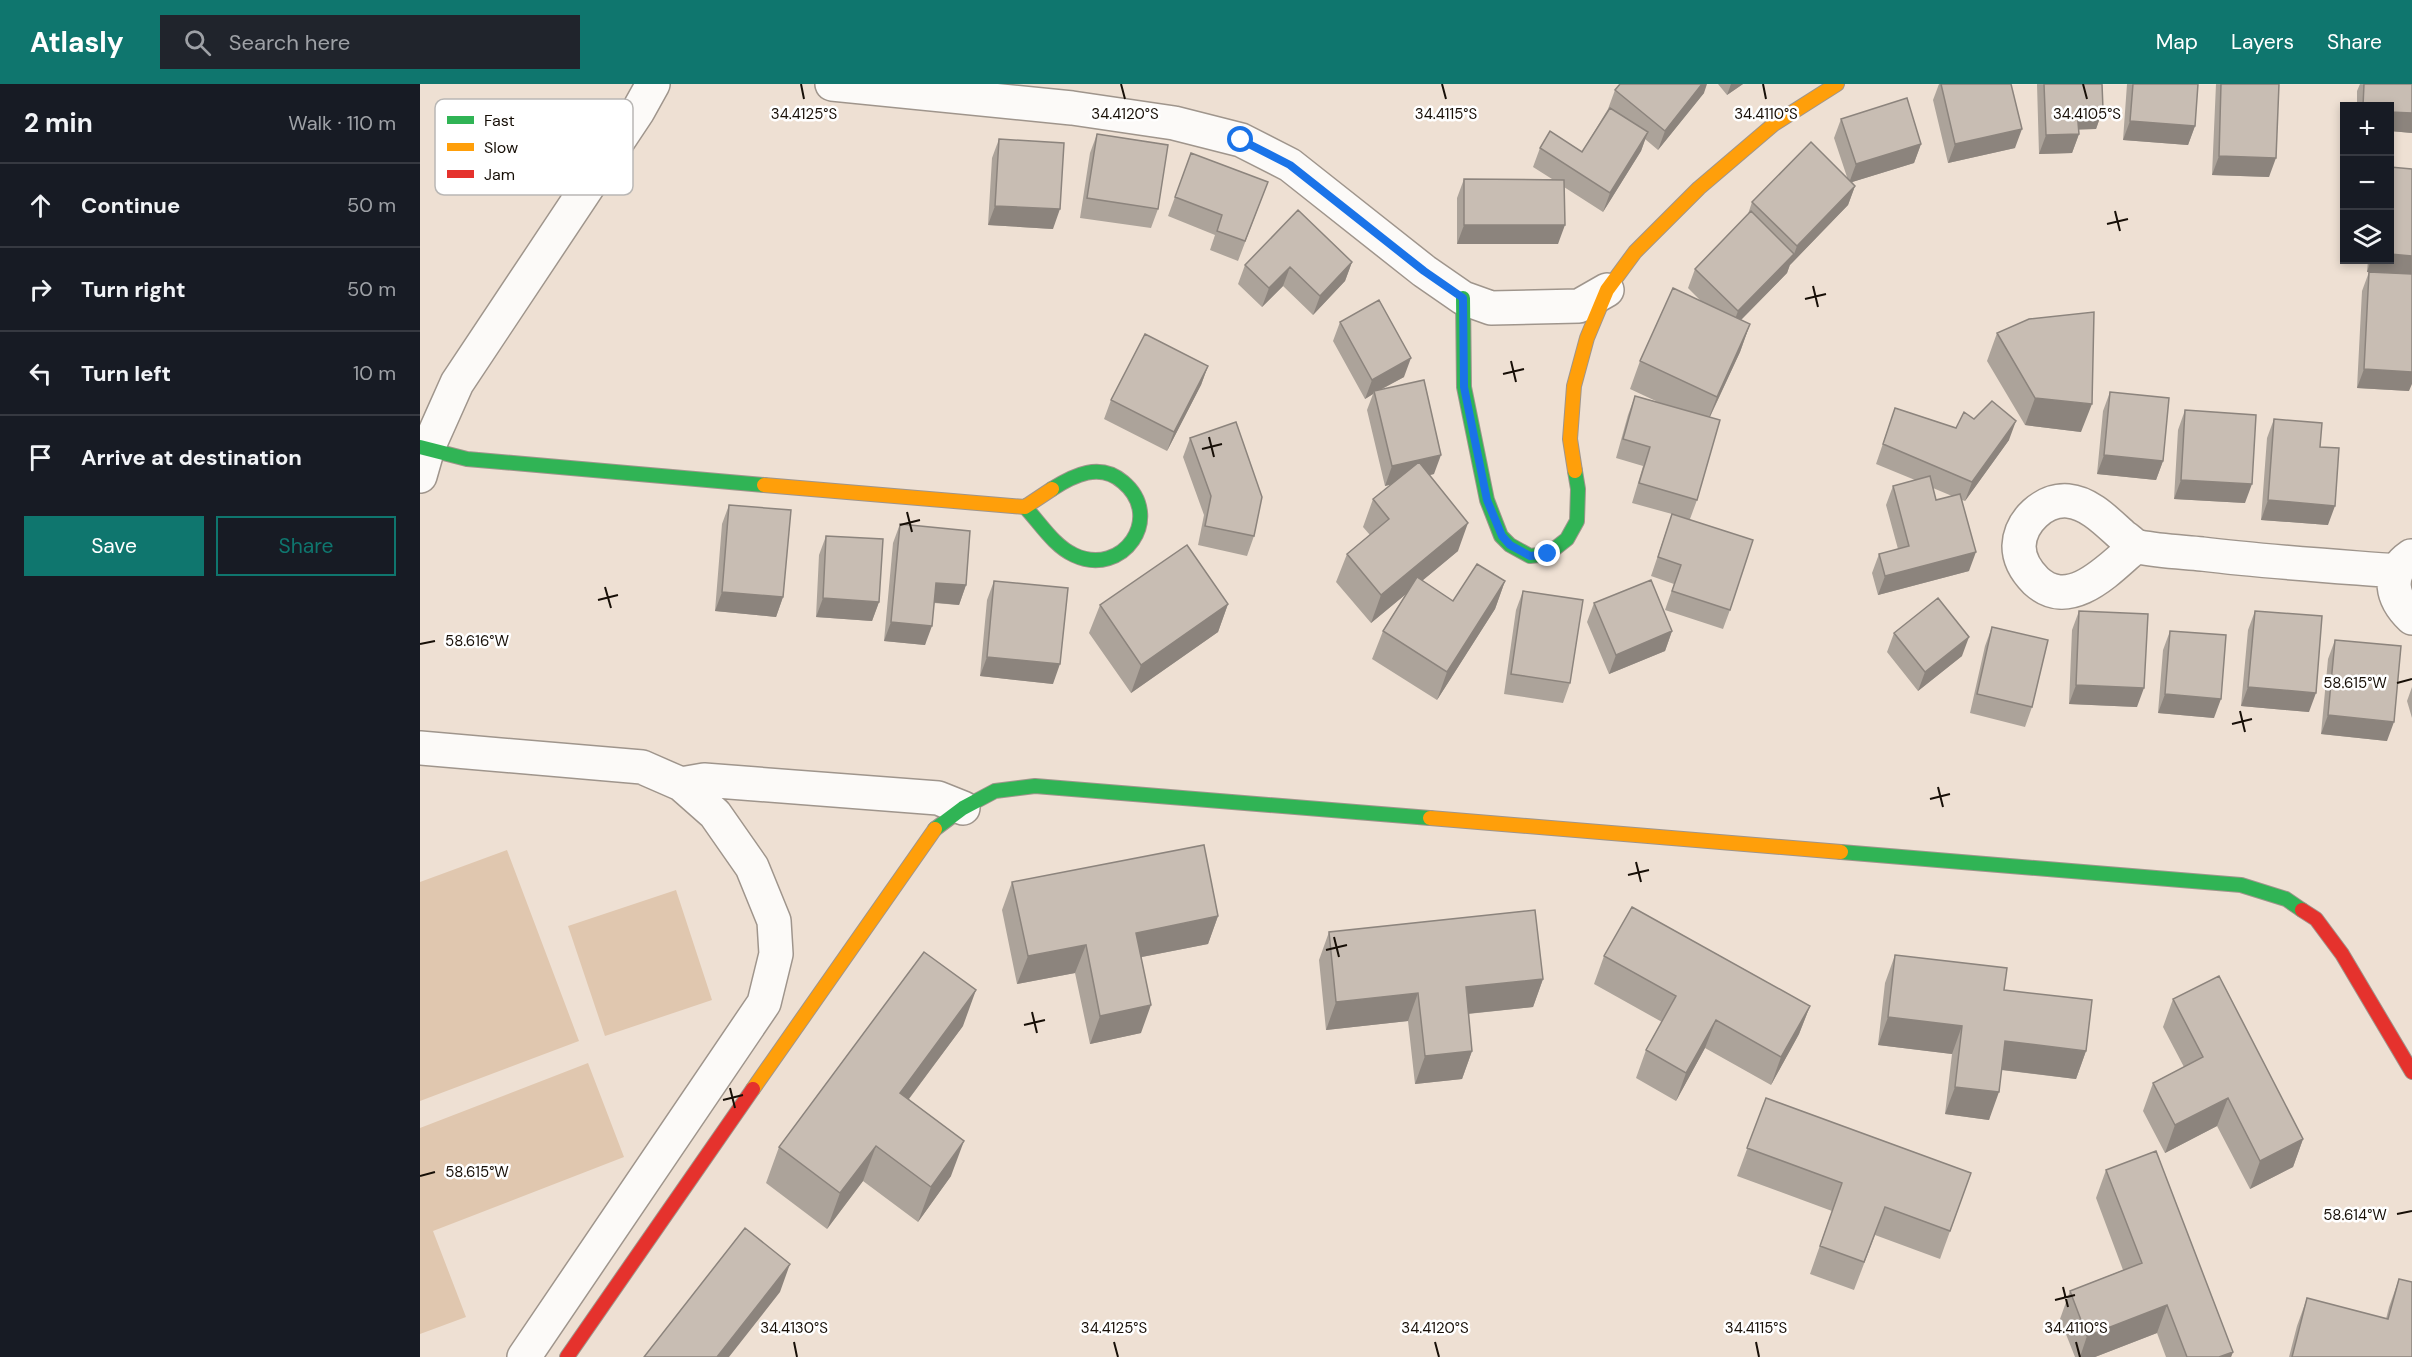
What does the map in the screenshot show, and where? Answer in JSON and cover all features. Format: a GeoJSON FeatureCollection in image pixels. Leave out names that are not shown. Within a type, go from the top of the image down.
{"type":"FeatureCollection","features":[{"type":"Feature","properties":{"kind":"street"},"geometry":{"type":"LineString","coordinates":[[633,118],[653,84]]}},
{"type":"Feature","properties":{"kind":"street"},"geometry":{"type":"LineString","coordinates":[[832,84],[1083,110],[1174,123],[1241,140],[1290,165],[1424,271],[1463,298],[1491,308],[1579,306],[1607,290]]}},
{"type":"Feature","properties":{"kind":"street"},"geometry":{"type":"LineString","coordinates":[[1463,298],[1464,387],[1487,500],[1502,536],[1510,545],[1530,556],[1548,554],[1567,539],[1576,521],[1578,489],[1570,439],[1574,386],[1587,338],[1607,290],[1635,252],[1700,188],[1774,124],[1838,84]]}},
{"type":"Feature","properties":{"kind":"street"},"geometry":{"type":"LineString","coordinates":[[582,195],[456,383],[423,457],[1025,507],[1080,473],[1096,471],[1111,474],[1125,481],[1136,494],[1141,524],[1128,549],[1116,557],[1102,561],[1088,561],[1063,548],[1025,507]]}},
{"type":"Feature","properties":{"kind":"street"},"geometry":{"type":"LineString","coordinates":[[2136,546],[2241,559],[2404,563],[2394,590],[2399,606],[2412,618]]}},
{"type":"Feature","properties":{"kind":"street"},"geometry":{"type":"LineString","coordinates":[[420,748],[642,767],[681,784],[715,814],[752,867],[774,921],[776,954],[764,1004],[524,1357]]}},
{"type":"Feature","properties":{"kind":"street"},"geometry":{"type":"LineString","coordinates":[[681,784],[704,780],[938,798],[963,808]]}},
{"type":"Feature","properties":{"kind":"street"},"geometry":{"type":"LineString","coordinates":[[567,1357],[933,830],[963,808],[995,791],[1035,786],[2241,885],[2286,899],[2316,919],[2342,954],[2412,1072]]}},
{"type":"Feature","properties":{"kind":"shaded area"},"geometry":{"type":"Polygon","coordinates":[[[507,850],[579,1041],[420,1101],[420,882],[507,850]]]}},
{"type":"Feature","properties":{"kind":"shaded area"},"geometry":{"type":"Polygon","coordinates":[[[676,890],[712,1000],[605,1036],[568,926],[676,890]]]}},
{"type":"Feature","properties":{"kind":"shaded area"},"geometry":{"type":"Polygon","coordinates":[[[588,1063],[624,1157],[433,1231],[466,1317],[420,1334],[420,1128],[588,1063]]]}},
{"type":"Feature","properties":{"kind":"building"},"geometry":{"type":"Polygon","coordinates":[[[1620,84],[1702,84],[1665,131],[1615,90],[1620,84]]]}},
{"type":"Feature","properties":{"kind":"building"},"geometry":{"type":"Polygon","coordinates":[[[1941,84],[2011,84],[2022,129],[1955,144],[1941,84]]]}},
{"type":"Feature","properties":{"kind":"building"},"geometry":{"type":"Polygon","coordinates":[[[2044,84],[2102,84],[2103,109],[2077,111],[2079,134],[2046,135],[2044,84]]]}},
{"type":"Feature","properties":{"kind":"building"},"geometry":{"type":"Polygon","coordinates":[[[2133,84],[2198,84],[2195,126],[2130,121],[2133,84]]]}},
{"type":"Feature","properties":{"kind":"building"},"geometry":{"type":"Polygon","coordinates":[[[2221,84],[2279,84],[2276,158],[2219,156],[2221,84]]]}},
{"type":"Feature","properties":{"kind":"building"},"geometry":{"type":"Polygon","coordinates":[[[2364,84],[2412,84],[2412,113],[2394,112],[2394,102],[2363,102],[2364,84]]]}},
{"type":"Feature","properties":{"kind":"building"},"geometry":{"type":"Polygon","coordinates":[[[1907,98],[1921,144],[1856,164],[1841,119],[1907,98]]]}},
{"type":"Feature","properties":{"kind":"building"},"geometry":{"type":"Polygon","coordinates":[[[1610,108],[1648,132],[1610,193],[1540,148],[1550,131],[1582,152],[1610,108]]]}},
{"type":"Feature","properties":{"kind":"building"},"geometry":{"type":"Polygon","coordinates":[[[1097,134],[1168,145],[1158,209],[1087,198],[1097,134]]]}},
{"type":"Feature","properties":{"kind":"building"},"geometry":{"type":"Polygon","coordinates":[[[999,139],[1064,143],[1060,209],[995,206],[999,139]]]}},
{"type":"Feature","properties":{"kind":"building"},"geometry":{"type":"Polygon","coordinates":[[[1811,142],[1855,186],[1797,246],[1752,202],[1811,142]]]}},
{"type":"Feature","properties":{"kind":"building"},"geometry":{"type":"Polygon","coordinates":[[[1191,153],[1268,182],[1245,241],[1217,231],[1222,215],[1175,197],[1191,153]]]}},
{"type":"Feature","properties":{"kind":"building"},"geometry":{"type":"Polygon","coordinates":[[[2394,167],[2412,169],[2412,256],[2394,254],[2394,167]]]}},
{"type":"Feature","properties":{"kind":"building"},"geometry":{"type":"Polygon","coordinates":[[[1464,179],[1564,180],[1565,225],[1464,225],[1464,179]]]}},
{"type":"Feature","properties":{"kind":"building"},"geometry":{"type":"Polygon","coordinates":[[[1298,210],[1352,262],[1320,296],[1290,267],[1269,288],[1245,265],[1298,210]]]}},
{"type":"Feature","properties":{"kind":"building"},"geometry":{"type":"Polygon","coordinates":[[[1751,211],[1794,254],[1738,311],[1695,269],[1751,211]]]}},
{"type":"Feature","properties":{"kind":"building"},"geometry":{"type":"Polygon","coordinates":[[[2369,272],[2412,274],[2412,372],[2364,369],[2369,272]]]}},
{"type":"Feature","properties":{"kind":"building"},"geometry":{"type":"Polygon","coordinates":[[[1673,288],[1750,324],[1717,397],[1640,361],[1673,288]]]}},
{"type":"Feature","properties":{"kind":"building"},"geometry":{"type":"Polygon","coordinates":[[[1379,300],[1411,358],[1372,380],[1340,322],[1379,300]]]}},
{"type":"Feature","properties":{"kind":"building"},"geometry":{"type":"Polygon","coordinates":[[[2094,312],[2092,404],[2035,398],[1997,333],[2029,319],[2094,312]]]}},
{"type":"Feature","properties":{"kind":"building"},"geometry":{"type":"Polygon","coordinates":[[[1145,334],[1208,366],[1174,432],[1111,400],[1145,334]]]}},
{"type":"Feature","properties":{"kind":"building"},"geometry":{"type":"Polygon","coordinates":[[[1424,380],[1441,455],[1392,466],[1374,391],[1424,380]]]}},
{"type":"Feature","properties":{"kind":"building"},"geometry":{"type":"Polygon","coordinates":[[[2110,392],[2169,398],[2163,461],[2104,455],[2110,392]]]}},
{"type":"Feature","properties":{"kind":"building"},"geometry":{"type":"Polygon","coordinates":[[[1635,396],[1720,420],[1697,500],[1639,483],[1650,447],[1623,439],[1635,396]]]}},
{"type":"Feature","properties":{"kind":"building"},"geometry":{"type":"Polygon","coordinates":[[[1992,401],[2016,421],[1972,482],[1883,444],[1895,408],[1956,428],[1964,412],[1974,419],[1992,401]]]}},
{"type":"Feature","properties":{"kind":"building"},"geometry":{"type":"Polygon","coordinates":[[[2185,410],[2256,415],[2252,484],[2181,480],[2185,410]]]}},
{"type":"Feature","properties":{"kind":"building"},"geometry":{"type":"Polygon","coordinates":[[[2274,419],[2322,423],[2320,447],[2339,448],[2335,506],[2268,500],[2274,419]]]}},
{"type":"Feature","properties":{"kind":"building"},"geometry":{"type":"Polygon","coordinates":[[[1236,422],[1262,497],[1254,536],[1205,526],[1211,496],[1190,438],[1236,422]]]}},
{"type":"Feature","properties":{"kind":"building"},"geometry":{"type":"Polygon","coordinates":[[[1419,462],[1468,523],[1381,595],[1347,554],[1389,519],[1373,499],[1419,462]]]}},
{"type":"Feature","properties":{"kind":"building"},"geometry":{"type":"Polygon","coordinates":[[[1930,476],[1936,500],[1960,494],[1976,552],[1885,576],[1879,554],[1909,546],[1893,486],[1930,476]]]}},
{"type":"Feature","properties":{"kind":"building"},"geometry":{"type":"Polygon","coordinates":[[[729,505],[791,510],[783,597],[722,592],[729,505]]]}},
{"type":"Feature","properties":{"kind":"building"},"geometry":{"type":"Polygon","coordinates":[[[1672,514],[1753,540],[1730,610],[1672,591],[1681,565],[1658,557],[1672,514]]]}},
{"type":"Feature","properties":{"kind":"building"},"geometry":{"type":"Polygon","coordinates":[[[900,524],[970,531],[966,585],[936,583],[932,626],[891,622],[900,524]]]}},
{"type":"Feature","properties":{"kind":"building"},"geometry":{"type":"Polygon","coordinates":[[[826,536],[883,539],[879,602],[823,598],[826,536]]]}},
{"type":"Feature","properties":{"kind":"building"},"geometry":{"type":"Polygon","coordinates":[[[1187,545],[1228,604],[1141,665],[1100,605],[1187,545]]]}},
{"type":"Feature","properties":{"kind":"building"},"geometry":{"type":"Polygon","coordinates":[[[1477,564],[1505,581],[1447,672],[1383,631],[1417,577],[1453,601],[1477,564]]]}},
{"type":"Feature","properties":{"kind":"building"},"geometry":{"type":"Polygon","coordinates":[[[1651,580],[1672,631],[1616,655],[1594,603],[1651,580]]]}},
{"type":"Feature","properties":{"kind":"building"},"geometry":{"type":"Polygon","coordinates":[[[994,581],[1068,588],[1060,664],[987,657],[994,581]]]}},
{"type":"Feature","properties":{"kind":"building"},"geometry":{"type":"Polygon","coordinates":[[[1523,591],[1583,600],[1570,683],[1511,674],[1523,591]]]}},
{"type":"Feature","properties":{"kind":"building"},"geometry":{"type":"Polygon","coordinates":[[[1938,598],[1969,637],[1925,672],[1894,633],[1938,598]]]}},
{"type":"Feature","properties":{"kind":"building"},"geometry":{"type":"Polygon","coordinates":[[[2079,611],[2148,614],[2144,688],[2076,685],[2079,611]]]}},
{"type":"Feature","properties":{"kind":"building"},"geometry":{"type":"Polygon","coordinates":[[[2255,611],[2322,616],[2316,693],[2248,687],[2255,611]]]}},
{"type":"Feature","properties":{"kind":"building"},"geometry":{"type":"Polygon","coordinates":[[[1992,627],[2048,640],[2032,707],[1977,694],[1992,627]]]}},
{"type":"Feature","properties":{"kind":"building"},"geometry":{"type":"Polygon","coordinates":[[[2170,631],[2226,635],[2221,699],[2165,694],[2170,631]]]}},
{"type":"Feature","properties":{"kind":"building"},"geometry":{"type":"Polygon","coordinates":[[[2335,640],[2401,646],[2394,722],[2328,715],[2335,640]]]}},
{"type":"Feature","properties":{"kind":"building"},"geometry":{"type":"Polygon","coordinates":[[[1204,845],[1218,916],[1136,933],[1151,1005],[1100,1016],[1086,945],[1028,956],[1012,882],[1204,845]]]}},
{"type":"Feature","properties":{"kind":"building"},"geometry":{"type":"Polygon","coordinates":[[[1632,907],[1810,1006],[1781,1057],[1716,1020],[1686,1073],[1646,1050],[1676,996],[1604,956],[1632,907]]]}},
{"type":"Feature","properties":{"kind":"building"},"geometry":{"type":"Polygon","coordinates":[[[1535,910],[1543,979],[1466,987],[1472,1051],[1425,1056],[1418,993],[1336,1002],[1329,932],[1535,910]]]}},
{"type":"Feature","properties":{"kind":"building"},"geometry":{"type":"Polygon","coordinates":[[[924,952],[976,990],[900,1093],[964,1141],[931,1187],[876,1146],[840,1193],[779,1147],[924,952]]]}},
{"type":"Feature","properties":{"kind":"building"},"geometry":{"type":"Polygon","coordinates":[[[1895,955],[2007,968],[2004,990],[2092,1000],[2086,1051],[2005,1041],[1999,1092],[1955,1087],[1962,1026],[1888,1017],[1895,955]]]}},
{"type":"Feature","properties":{"kind":"building"},"geometry":{"type":"Polygon","coordinates":[[[2219,976],[2303,1139],[2260,1161],[2228,1098],[2175,1125],[2153,1083],[2203,1057],[2173,999],[2219,976]]]}},
{"type":"Feature","properties":{"kind":"building"},"geometry":{"type":"Polygon","coordinates":[[[1766,1098],[1971,1173],[1950,1231],[1885,1207],[1864,1262],[1820,1246],[1842,1183],[1747,1148],[1766,1098]]]}},
{"type":"Feature","properties":{"kind":"building"},"geometry":{"type":"Polygon","coordinates":[[[2156,1151],[2233,1352],[2219,1357],[2187,1357],[2167,1305],[2087,1336],[2070,1291],[2142,1263],[2106,1170],[2156,1151]]]}},
{"type":"Feature","properties":{"kind":"building"},"geometry":{"type":"Polygon","coordinates":[[[745,1228],[790,1264],[717,1357],[644,1357],[745,1228]]]}},
{"type":"Feature","properties":{"kind":"building"},"geometry":{"type":"Polygon","coordinates":[[[2399,1279],[2412,1282],[2412,1357],[2292,1357],[2307,1298],[2388,1319],[2399,1279]]]}},
{"type":"Feature","properties":{"kind":"traffic: fast"},"geometry":{"type":"LineString","coordinates":[[1463,298],[1464,387],[1487,500],[1501,536],[1510,545],[1530,556],[1548,554],[1567,539],[1577,521],[1578,489],[1575,471]]}},
{"type":"Feature","properties":{"kind":"traffic: fast"},"geometry":{"type":"LineString","coordinates":[[420,447],[467,459],[764,485]]}},
{"type":"Feature","properties":{"kind":"traffic: fast"},"geometry":{"type":"LineString","coordinates":[[1025,507],[1054,540],[1074,555],[1092,560],[1108,558],[1122,551],[1133,540],[1139,527],[1140,511],[1135,496],[1123,482],[1114,476],[1105,473],[1087,473],[1069,479],[1052,489]]}},
{"type":"Feature","properties":{"kind":"traffic: fast"},"geometry":{"type":"LineString","coordinates":[[935,829],[963,808],[995,791],[1035,786],[1430,818]]}},
{"type":"Feature","properties":{"kind":"traffic: fast"},"geometry":{"type":"LineString","coordinates":[[1841,852],[2241,885],[2286,899],[2302,910]]}},
{"type":"Feature","properties":{"kind":"traffic: slow"},"geometry":{"type":"LineString","coordinates":[[1575,471],[1570,439],[1574,386],[1587,338],[1607,290],[1635,252],[1699,188],[1774,124],[1837,84]]}},
{"type":"Feature","properties":{"kind":"traffic: slow"},"geometry":{"type":"LineString","coordinates":[[764,485],[1025,507],[1052,489]]}},
{"type":"Feature","properties":{"kind":"traffic: slow"},"geometry":{"type":"LineString","coordinates":[[1430,818],[1841,852]]}},
{"type":"Feature","properties":{"kind":"traffic: slow"},"geometry":{"type":"LineString","coordinates":[[753,1089],[935,829]]}},
{"type":"Feature","properties":{"kind":"traffic: jam"},"geometry":{"type":"LineString","coordinates":[[2302,910],[2316,919],[2342,954],[2412,1072]]}},
{"type":"Feature","properties":{"kind":"traffic: jam"},"geometry":{"type":"LineString","coordinates":[[567,1357],[753,1089]]}},
{"type":"Feature","properties":{"kind":"route"},"geometry":{"type":"LineString","coordinates":[[1241,140],[1290,165],[1424,271],[1463,298],[1464,387],[1487,500],[1502,536],[1510,545],[1530,556],[1548,554]]}}]}
